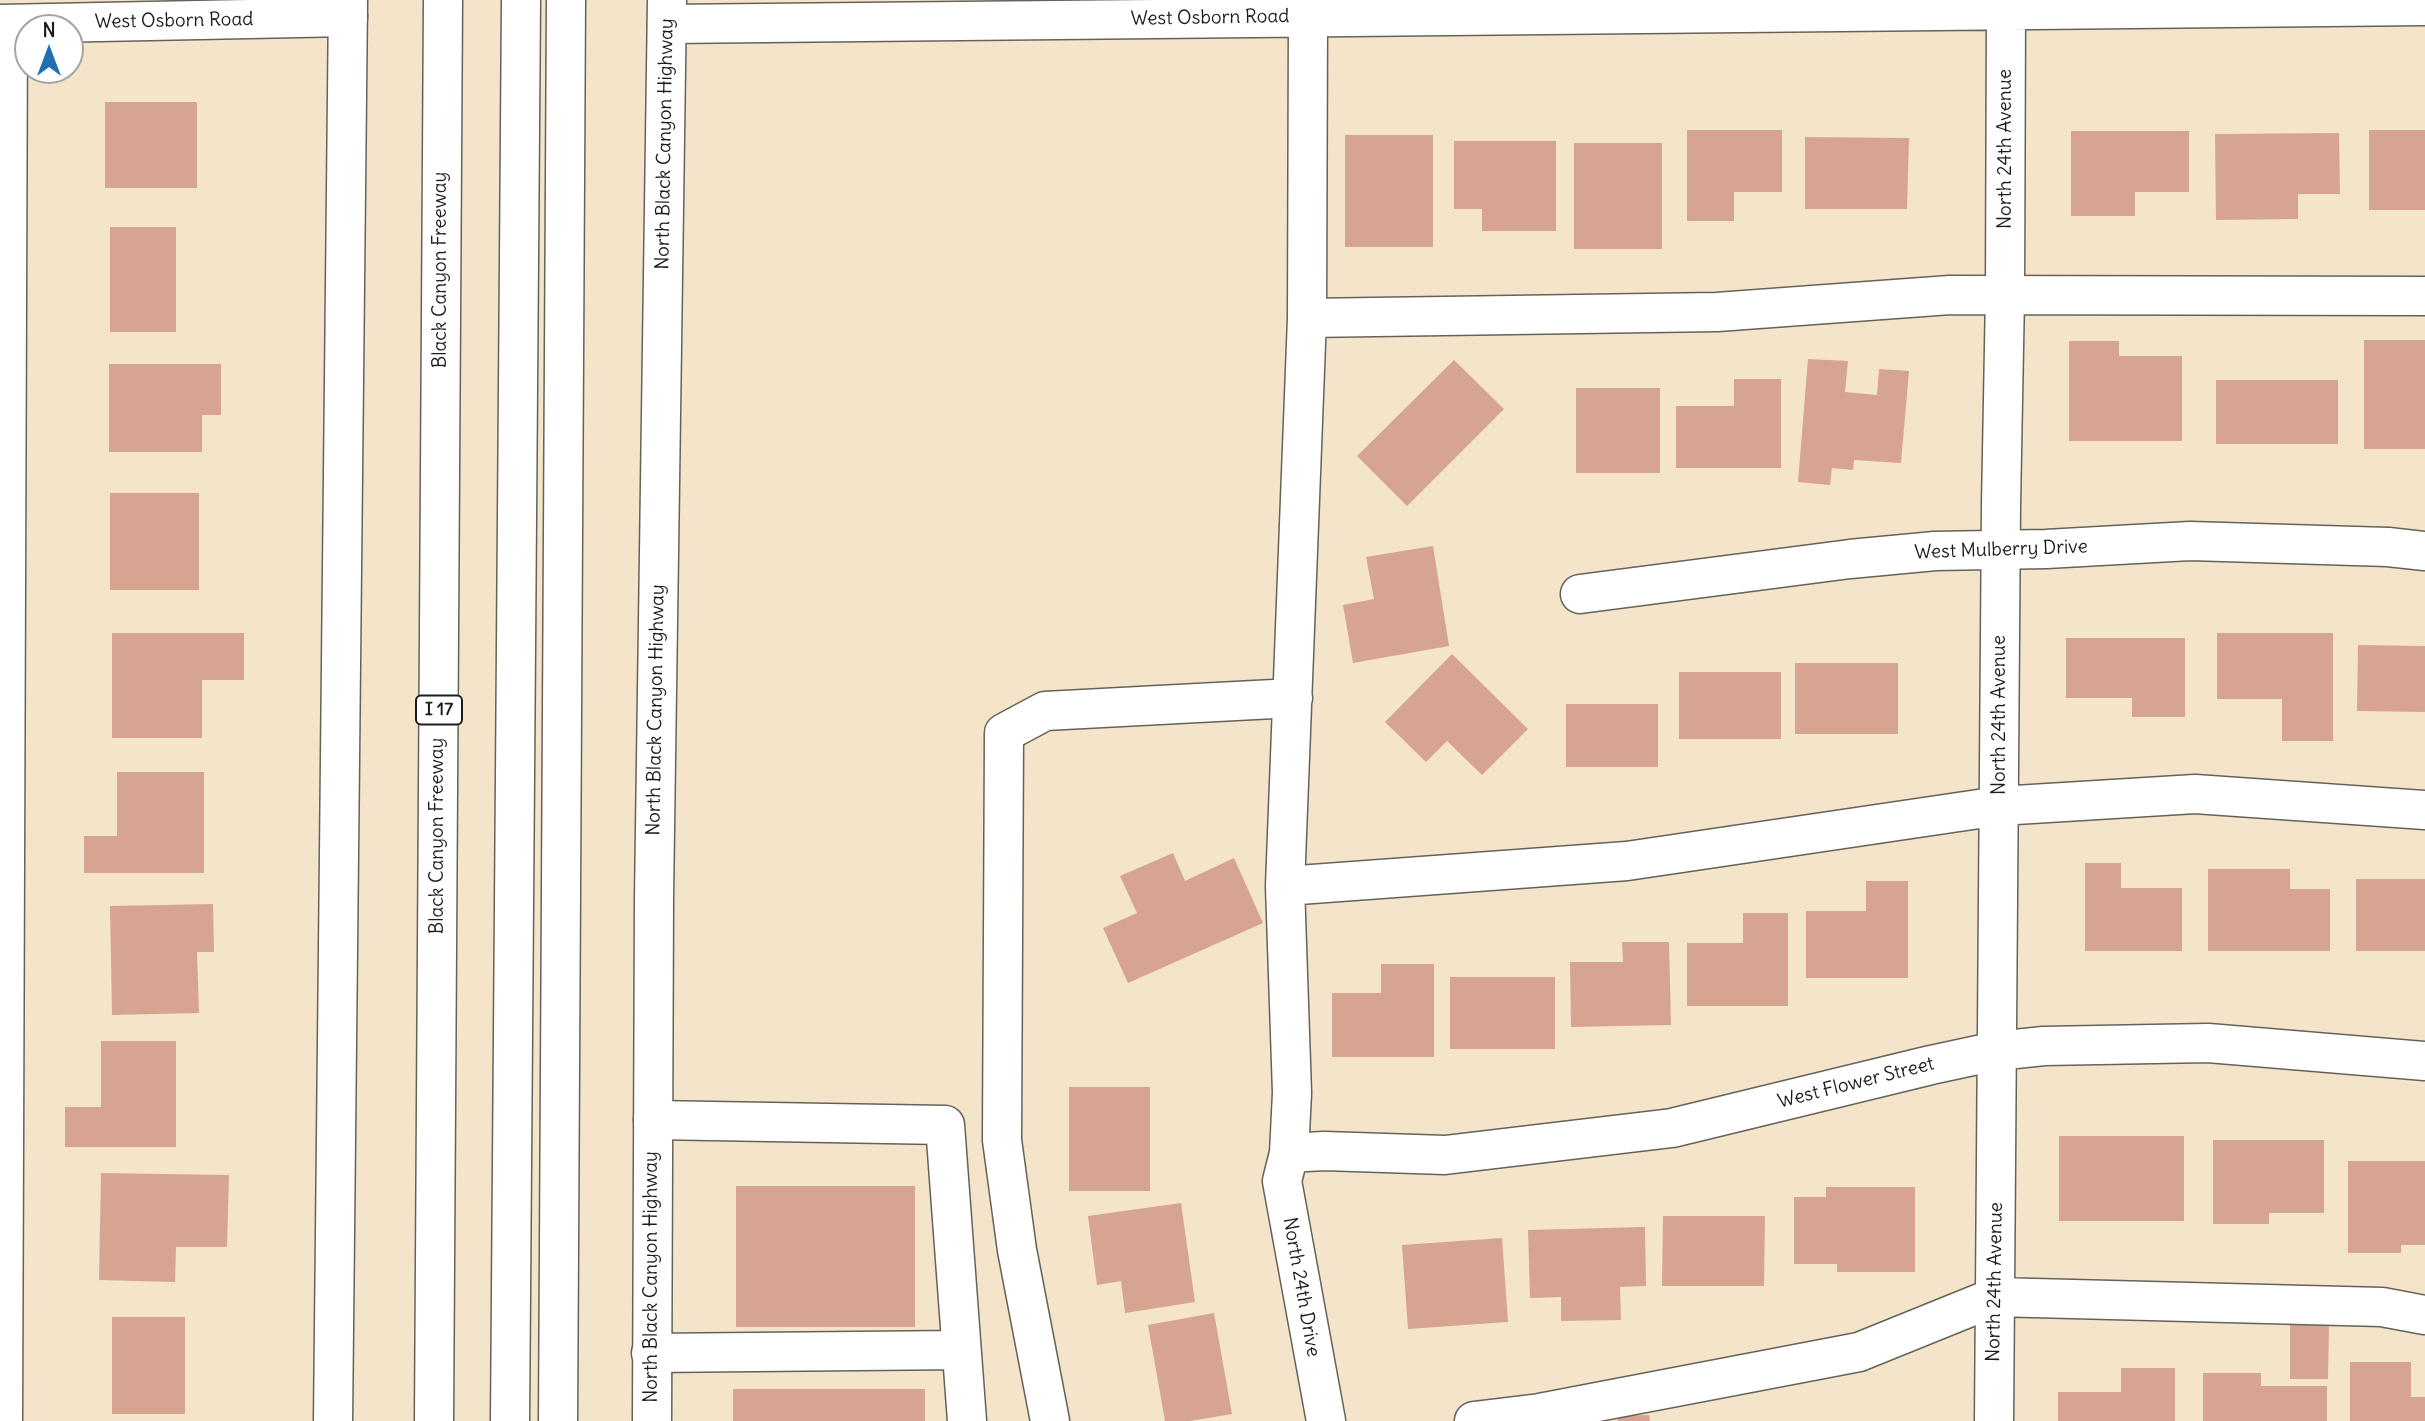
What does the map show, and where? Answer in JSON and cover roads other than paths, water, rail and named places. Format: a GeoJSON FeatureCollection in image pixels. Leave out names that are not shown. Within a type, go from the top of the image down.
{"type":"FeatureCollection","features":[{"type":"Feature","properties":{"kind":"main road","name":"Black Canyon Freeway"},"geometry":{"type":"LineString","coordinates":[[434,1421],[443,0]]}},
{"type":"Feature","properties":{"kind":"main road"},"geometry":{"type":"LineString","coordinates":[[510,1421],[521,0]]}},
{"type":"Feature","properties":{"kind":"main road"},"geometry":{"type":"LineString","coordinates":[[558,1421],[566,0]]}},
{"type":"Feature","properties":{"kind":"main road","name":"West Osborn Road"},"geometry":{"type":"LineString","coordinates":[[667,12],[1297,11],[1553,7],[2006,10],[2075,5],[2417,4]]}},
{"type":"Feature","properties":{"kind":"main road"},"geometry":{"type":"LineString","coordinates":[[333,1421],[348,9]]}},
{"type":"Feature","properties":{"kind":"main road","name":"West Osborn Road"},"geometry":{"type":"LineString","coordinates":[[4,24],[110,11],[348,9]]}},
{"type":"Feature","properties":{"kind":"main road","name":"North 24th Avenue"},"geometry":{"type":"LineString","coordinates":[[1994,1421],[2006,10]]}},
{"type":"Feature","properties":{"kind":"main road","name":"North 24th Drive"},"geometry":{"type":"LineString","coordinates":[[1297,11],[1307,318],[1285,886],[1293,1093],[1289,1153],[1282,1181],[1326,1421]]}},
{"type":"Feature","properties":{"kind":"main road","name":"North Black Canyon Highway"},"geometry":{"type":"LineString","coordinates":[[652,1421],[653,912],[667,12]]}},
{"type":"Feature","properties":{"kind":"main road"},"geometry":{"type":"LineString","coordinates":[[2,1414],[4,24]]}},
{"type":"Feature","properties":{"kind":"main road"},"geometry":{"type":"LineString","coordinates":[[1307,318],[1717,312],[1950,295],[2425,296]]}},
{"type":"Feature","properties":{"kind":"main road","name":"West Mulberry Drive"},"geometry":{"type":"LineString","coordinates":[[1580,594],[1850,559],[1935,551],[2190,541],[2388,547],[2425,551]]}},
{"type":"Feature","properties":{"kind":"main road"},"geometry":{"type":"LineString","coordinates":[[1050,1421],[1017,1250],[1002,1140],[1004,733],[1045,711],[1293,698]]}},
{"type":"Feature","properties":{"kind":"main road"},"geometry":{"type":"LineString","coordinates":[[1285,886],[1627,861],[1999,806],[2195,794],[2425,810]]}},
{"type":"Feature","properties":{"kind":"main road","name":"West Flower Street"},"geometry":{"type":"LineString","coordinates":[[1289,1153],[1324,1151],[1445,1155],[1672,1128],[1931,1065],[1996,1051],[2044,1046],[2208,1043],[2425,1060]]}},
{"type":"Feature","properties":{"kind":"main road"},"geometry":{"type":"LineString","coordinates":[[653,1120],[945,1125],[967,1421]]}},
{"type":"Feature","properties":{"kind":"main road"},"geometry":{"type":"LineString","coordinates":[[1474,1421],[1540,1413],[1859,1352],[1995,1297],[2382,1307],[2425,1315]]}},
{"type":"Feature","properties":{"kind":"main road"},"geometry":{"type":"LineString","coordinates":[[651,1353],[961,1350]]}}]}
